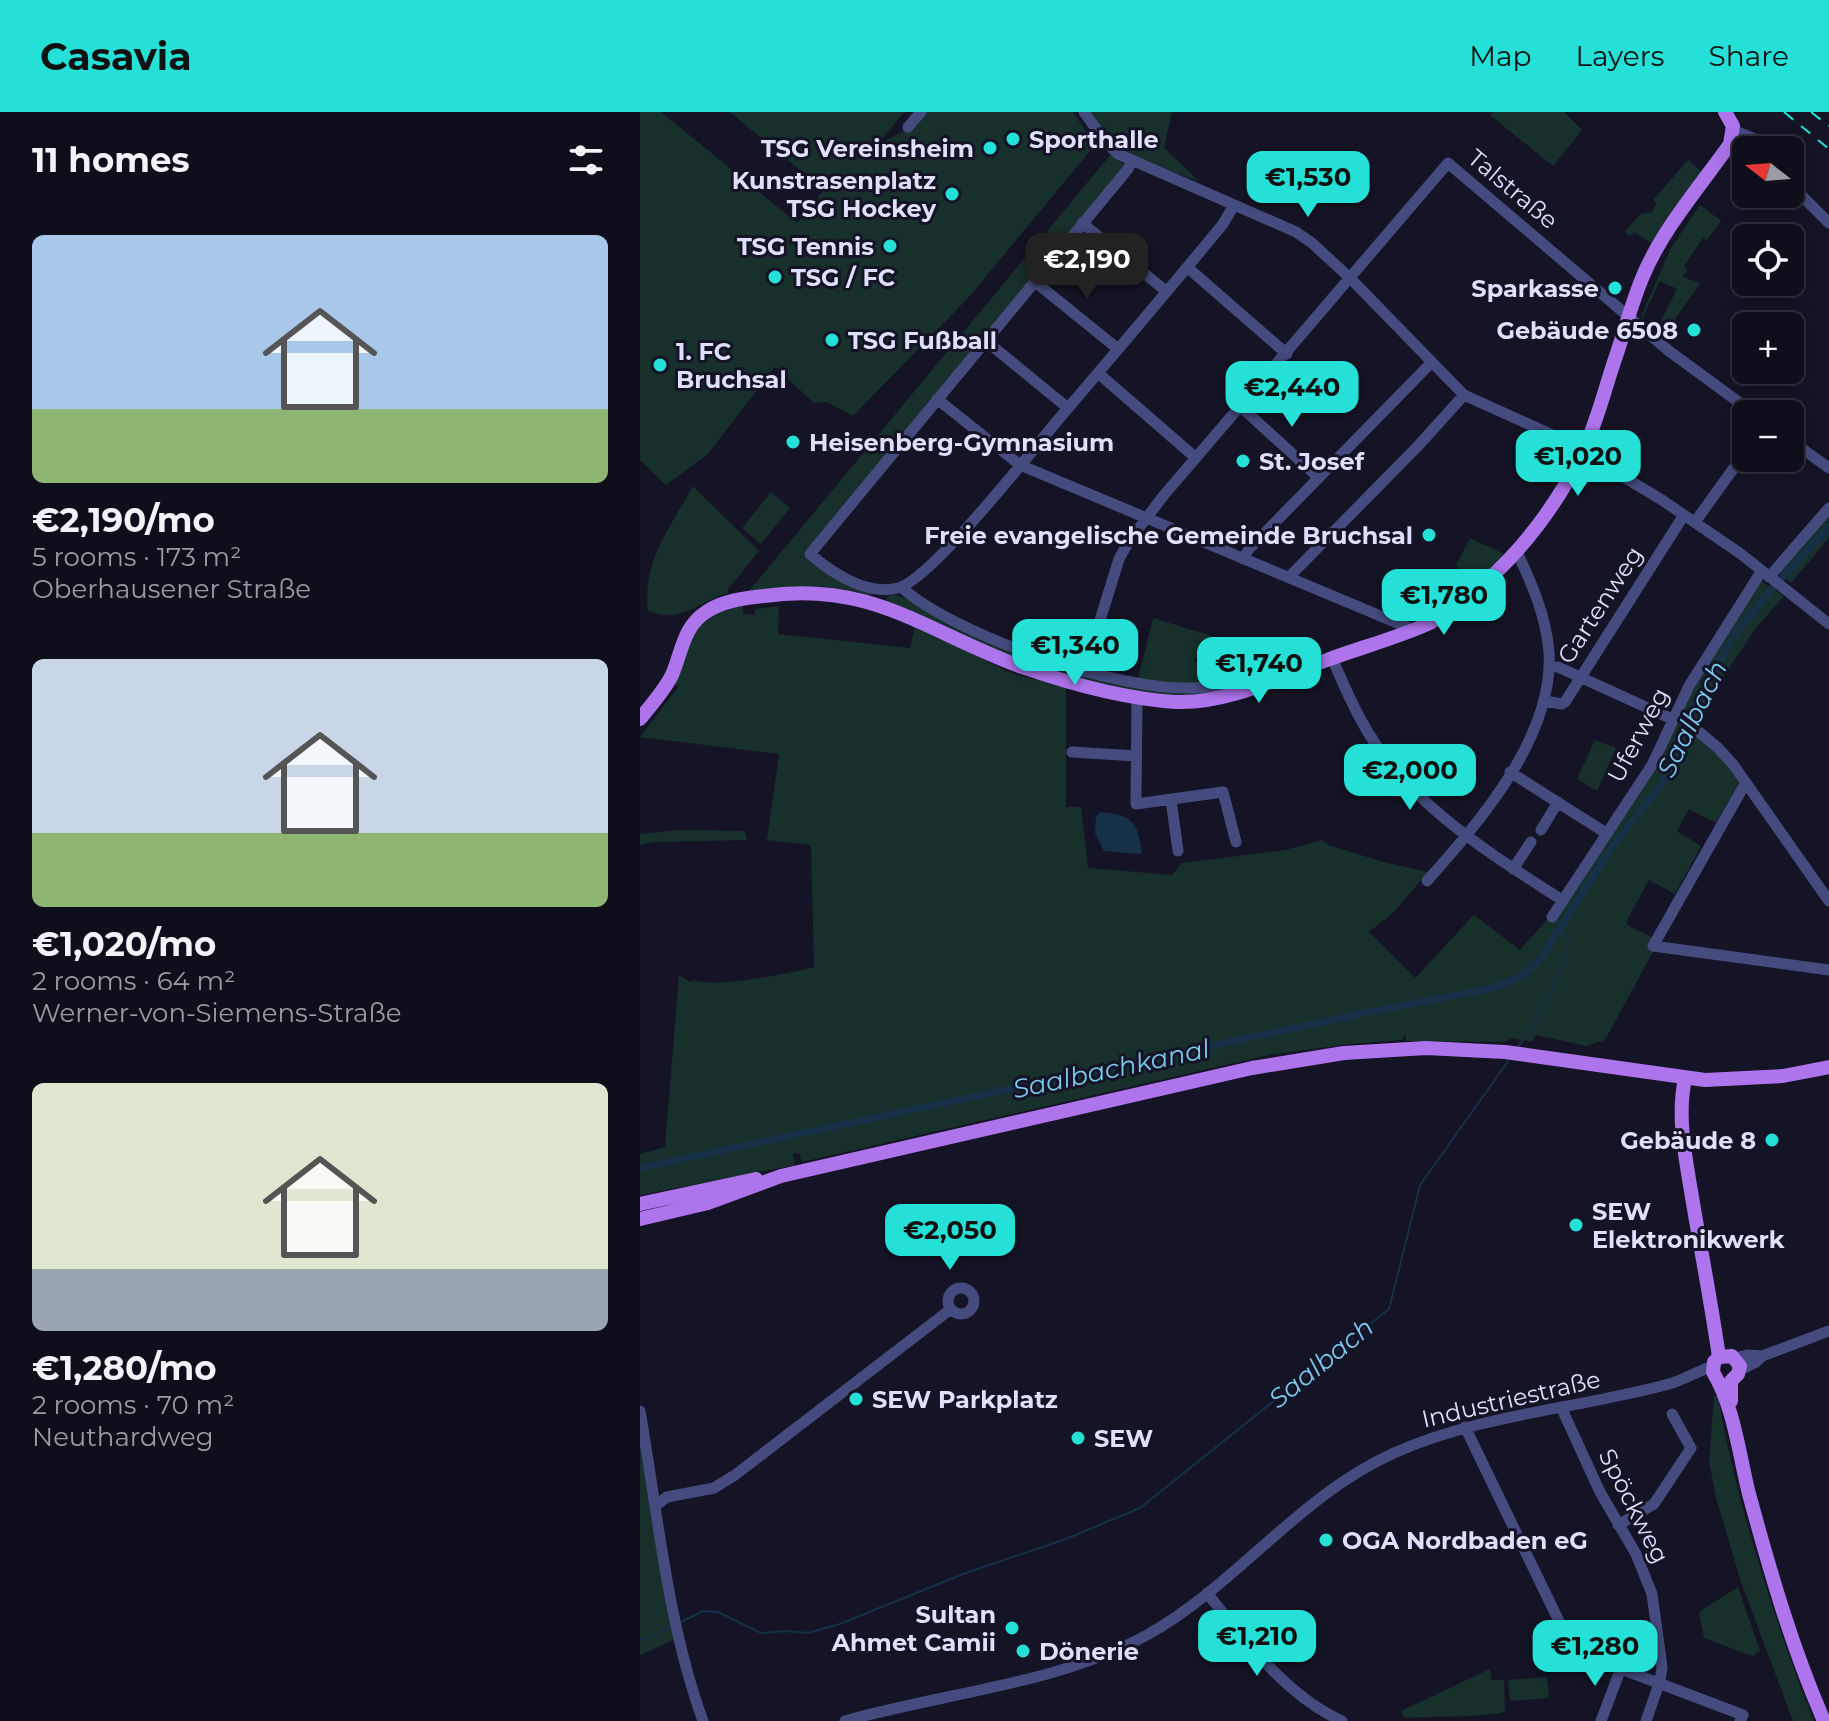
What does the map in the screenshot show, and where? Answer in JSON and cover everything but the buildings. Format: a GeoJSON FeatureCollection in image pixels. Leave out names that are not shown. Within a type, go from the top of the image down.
{"type":"FeatureCollection","features":[{"type":"Feature","properties":{"kind":"main road"},"geometry":{"type":"LineString","coordinates":[[640,719],[667,684],[686,634],[698,618],[713,608],[763,596],[824,593],[879,597],[1021,666],[1092,688],[1137,697],[1189,702],[1229,695],[1414,630],[1457,607],[1517,552],[1540,524],[1583,452],[1629,315],[1652,258],[1730,144],[1733,130],[1725,112]]}},
{"type":"Feature","properties":{"kind":"main road"},"geometry":{"type":"LineString","coordinates":[[640,1204],[781,1176],[1252,1068],[1344,1053],[1412,1049],[1521,1053],[1685,1079],[1753,1079],[1829,1067]]}},
{"type":"Feature","properties":{"kind":"main road"},"geometry":{"type":"LineString","coordinates":[[1648,1073],[1669,1089],[1682,1107]]}},
{"type":"Feature","properties":{"kind":"main road"},"geometry":{"type":"LineString","coordinates":[[1685,1079],[1682,1107],[1695,1214],[1725,1368],[1730,1414],[1784,1616],[1824,1721]]}},
{"type":"Feature","properties":{"kind":"main road"},"geometry":{"type":"LineString","coordinates":[[640,1219],[708,1203],[781,1176]]}},
{"type":"Feature","properties":{"kind":"street"},"geometry":{"type":"LineString","coordinates":[[908,127],[921,112]]}},
{"type":"Feature","properties":{"kind":"street"},"geometry":{"type":"LineString","coordinates":[[1084,112],[1112,149],[1296,232],[1351,279],[1464,395],[1583,452],[1684,515],[1829,624]]}},
{"type":"Feature","properties":{"kind":"street"},"geometry":{"type":"LineString","coordinates":[[1733,130],[1748,136]]}},
{"type":"Feature","properties":{"kind":"street"},"geometry":{"type":"LineString","coordinates":[[1132,160],[810,554],[828,569],[879,597],[901,587],[945,550],[1187,267],[1223,224],[1234,205]]}},
{"type":"Feature","properties":{"kind":"street","name":"Talstraße"},"geometry":{"type":"LineString","coordinates":[[1351,279],[1448,163],[1629,315]]}},
{"type":"Feature","properties":{"kind":"street"},"geometry":{"type":"LineString","coordinates":[[1804,198],[1829,223]]}},
{"type":"Feature","properties":{"kind":"street"},"geometry":{"type":"LineString","coordinates":[[1082,223],[1166,291]]}},
{"type":"Feature","properties":{"kind":"street"},"geometry":{"type":"LineString","coordinates":[[1187,267],[1287,354]]}},
{"type":"Feature","properties":{"kind":"street"},"geometry":{"type":"LineString","coordinates":[[1084,672],[1119,559],[1129,541],[1196,458],[1351,279]]}},
{"type":"Feature","properties":{"kind":"street"},"geometry":{"type":"LineString","coordinates":[[1034,281],[1118,349]]}},
{"type":"Feature","properties":{"kind":"street"},"geometry":{"type":"LineString","coordinates":[[1629,315],[1669,351],[1736,400]]}},
{"type":"Feature","properties":{"kind":"street"},"geometry":{"type":"LineString","coordinates":[[986,341],[1068,408]]}},
{"type":"Feature","properties":{"kind":"street"},"geometry":{"type":"LineString","coordinates":[[1243,559],[1249,549],[1431,363]]}},
{"type":"Feature","properties":{"kind":"street"},"geometry":{"type":"LineString","coordinates":[[1098,373],[1196,458]]}},
{"type":"Feature","properties":{"kind":"street"},"geometry":{"type":"LineString","coordinates":[[1289,577],[1464,395]]}},
{"type":"Feature","properties":{"kind":"street"},"geometry":{"type":"LineString","coordinates":[[937,399],[1020,465],[1414,630]]}},
{"type":"Feature","properties":{"kind":"street"},"geometry":{"type":"LineString","coordinates":[[1241,407],[1319,478]]}},
{"type":"Feature","properties":{"kind":"street"},"geometry":{"type":"LineString","coordinates":[[1804,450],[1829,468]]}},
{"type":"Feature","properties":{"kind":"street"},"geometry":{"type":"LineString","coordinates":[[1695,522],[1732,470]]}},
{"type":"Feature","properties":{"kind":"street","name":"Uferweg"},"geometry":{"type":"LineString","coordinates":[[1552,917],[1652,765],[1689,686],[1768,576],[1829,508]]}},
{"type":"Feature","properties":{"kind":"street","name":"Gartenweg"},"geometry":{"type":"LineString","coordinates":[[1545,701],[1562,704],[1684,515]]}},
{"type":"Feature","properties":{"kind":"street"},"geometry":{"type":"LineString","coordinates":[[1427,881],[1466,837],[1510,772],[1529,741],[1545,701],[1549,666],[1545,625],[1533,587],[1517,552]]}},
{"type":"Feature","properties":{"kind":"street"},"geometry":{"type":"LineString","coordinates":[[901,587],[916,601],[984,634],[1084,672],[1176,689],[1226,685],[1256,675],[1262,676],[1266,682]]}},
{"type":"Feature","properties":{"kind":"street"},"geometry":{"type":"LineString","coordinates":[[1332,658],[1361,722],[1391,764],[1426,804],[1466,837],[1562,900]]}},
{"type":"Feature","properties":{"kind":"street"},"geometry":{"type":"LineString","coordinates":[[1549,666],[1672,719]]}},
{"type":"Feature","properties":{"kind":"street"},"geometry":{"type":"LineString","coordinates":[[1137,697],[1136,804],[1223,792],[1236,842]]}},
{"type":"Feature","properties":{"kind":"street"},"geometry":{"type":"LineString","coordinates":[[1698,731],[1717,747],[1828,899]]}},
{"type":"Feature","properties":{"kind":"street"},"geometry":{"type":"LineString","coordinates":[[1072,752],[1136,756]]}},
{"type":"Feature","properties":{"kind":"street"},"geometry":{"type":"LineString","coordinates":[[1510,772],[1606,833]]}},
{"type":"Feature","properties":{"kind":"street"},"geometry":{"type":"LineString","coordinates":[[1745,784],[1653,946],[1829,970]]}},
{"type":"Feature","properties":{"kind":"street"},"geometry":{"type":"LineString","coordinates":[[1171,800],[1178,851]]}},
{"type":"Feature","properties":{"kind":"street"},"geometry":{"type":"LineString","coordinates":[[1541,830],[1558,802]]}},
{"type":"Feature","properties":{"kind":"street"},"geometry":{"type":"LineString","coordinates":[[1513,869],[1531,842]]}},
{"type":"Feature","properties":{"kind":"street"},"geometry":{"type":"LineString","coordinates":[[655,1506],[661,1499],[714,1488],[742,1470],[951,1309]]}},
{"type":"Feature","properties":{"kind":"street","name":"Industriestraße"},"geometry":{"type":"LineString","coordinates":[[845,1721],[1088,1662],[1148,1635],[1207,1593],[1303,1509],[1349,1477],[1405,1448],[1465,1427],[1756,1362],[1762,1356],[1829,1331]]}},
{"type":"Feature","properties":{"kind":"street","name":"Spöckweg"},"geometry":{"type":"LineString","coordinates":[[1561,1407],[1618,1525],[1636,1554],[1652,1594],[1662,1667],[1646,1721]]}},
{"type":"Feature","properties":{"kind":"street"},"geometry":{"type":"LineString","coordinates":[[640,1411],[675,1624],[703,1721]]}},
{"type":"Feature","properties":{"kind":"street"},"geometry":{"type":"LineString","coordinates":[[1618,1525],[1654,1504],[1691,1448],[1672,1414]]}},
{"type":"Feature","properties":{"kind":"street"},"geometry":{"type":"LineString","coordinates":[[1465,1427],[1566,1640],[1579,1653],[1660,1681],[1743,1715],[1740,1721]]}},
{"type":"Feature","properties":{"kind":"street"},"geometry":{"type":"LineString","coordinates":[[651,1473],[662,1486],[683,1496]]}},
{"type":"Feature","properties":{"kind":"street"},"geometry":{"type":"LineString","coordinates":[[1207,1593],[1251,1647],[1320,1717],[1342,1721]]}},
{"type":"Feature","properties":{"kind":"street"},"geometry":{"type":"LineString","coordinates":[[1601,1721],[1621,1668]]}},
{"type":"Feature","properties":{"kind":"green space"},"geometry":{"type":"Polygon","coordinates":[[[640,112],[661,112],[797,223],[824,190],[730,112],[904,112],[877,145],[913,126],[925,112],[1073,112],[1095,145],[969,297],[853,416],[826,402],[814,403],[775,367],[707,455],[666,485],[640,460],[640,112]]]}},
{"type":"Feature","properties":{"kind":"green space"},"geometry":{"type":"Polygon","coordinates":[[[1090,112],[1172,112],[1164,148],[1200,182],[1111,145],[1090,112]]]}},
{"type":"Feature","properties":{"kind":"green space"},"geometry":{"type":"Polygon","coordinates":[[[1493,112],[1564,112],[1582,130],[1553,166],[1490,115],[1493,112]]]}},
{"type":"Feature","properties":{"kind":"green space"},"geometry":{"type":"Polygon","coordinates":[[[1111,154],[1126,166],[805,554],[873,593],[870,596],[820,586],[749,591],[1111,154]]]}},
{"type":"Feature","properties":{"kind":"green space"},"geometry":{"type":"Polygon","coordinates":[[[1688,160],[1702,172],[1653,244],[1634,232],[1630,236],[1625,232],[1640,214],[1652,212],[1656,204],[1654,199],[1688,160]]]}},
{"type":"Feature","properties":{"kind":"green space"},"geometry":{"type":"Polygon","coordinates":[[[1700,205],[1721,221],[1707,240],[1703,238],[1684,266],[1687,269],[1683,277],[1700,283],[1671,325],[1677,330],[1667,339],[1657,329],[1677,289],[1660,281],[1641,321],[1642,314],[1671,248],[1700,205]]]}},
{"type":"Feature","properties":{"kind":"green space"},"geometry":{"type":"Polygon","coordinates":[[[693,486],[759,551],[728,593],[679,614],[659,614],[648,610],[649,576],[660,545],[693,486]]]}},
{"type":"Feature","properties":{"kind":"green space"},"geometry":{"type":"Polygon","coordinates":[[[771,492],[790,508],[761,544],[742,528],[771,492]]]}},
{"type":"Feature","properties":{"kind":"green space"},"geometry":{"type":"Polygon","coordinates":[[[1829,511],[1829,538],[1791,583],[1777,572],[1829,511]]]}},
{"type":"Feature","properties":{"kind":"green space"},"geometry":{"type":"Polygon","coordinates":[[[1470,538],[1506,555],[1479,579],[1456,565],[1470,538]]]}},
{"type":"Feature","properties":{"kind":"green space"},"geometry":{"type":"Polygon","coordinates":[[[1759,580],[1784,596],[1756,628],[1718,685],[1697,735],[1720,756],[1739,783],[1716,823],[1689,809],[1677,831],[1701,846],[1675,894],[1649,880],[1628,918],[1627,925],[1659,941],[1605,1040],[1586,1046],[1536,1035],[1532,1042],[1511,1038],[1505,1042],[1406,1041],[1405,1033],[1402,1040],[1269,1055],[802,1162],[799,1153],[793,1154],[795,1165],[640,1195],[640,1154],[665,1147],[679,975],[690,982],[718,983],[814,967],[811,845],[767,840],[779,754],[640,737],[679,686],[672,684],[687,645],[698,627],[713,614],[743,605],[743,614],[754,615],[756,609],[779,606],[778,634],[910,648],[915,626],[1009,672],[1066,688],[1066,807],[1081,807],[1088,868],[1172,875],[1182,863],[1285,850],[1322,840],[1328,845],[1387,863],[1428,872],[1393,913],[1369,932],[1415,978],[1474,915],[1520,950],[1563,902],[1759,580]]]}},
{"type":"Feature","properties":{"kind":"green space"},"geometry":{"type":"Polygon","coordinates":[[[892,594],[916,601],[984,634],[1137,683],[1153,618],[1212,636],[1194,660],[1242,679],[1266,682],[1189,702],[1092,688],[919,620],[887,601],[892,594]]]}},
{"type":"Feature","properties":{"kind":"green space"},"geometry":{"type":"Polygon","coordinates":[[[1595,740],[1616,748],[1597,791],[1577,779],[1595,740]]]}},
{"type":"Feature","properties":{"kind":"green space"},"geometry":{"type":"Polygon","coordinates":[[[680,830],[745,831],[747,840],[640,845],[640,834],[680,830]]]}},
{"type":"Feature","properties":{"kind":"green space"},"geometry":{"type":"Polygon","coordinates":[[[981,1215],[998,1223],[1004,1221],[955,1258],[958,1254],[955,1240],[958,1228],[967,1219],[981,1215]]]}},
{"type":"Feature","properties":{"kind":"green space"},"geometry":{"type":"Polygon","coordinates":[[[1714,1396],[1718,1396],[1748,1528],[1814,1721],[1793,1721],[1741,1582],[1716,1498],[1709,1461],[1714,1396]]]}},
{"type":"Feature","properties":{"kind":"green space"},"geometry":{"type":"Polygon","coordinates":[[[640,1438],[678,1638],[640,1655],[640,1438]]]}},
{"type":"Feature","properties":{"kind":"green space"},"geometry":{"type":"Polygon","coordinates":[[[1738,1587],[1760,1651],[1752,1656],[1704,1638],[1699,1612],[1738,1587]]]}},
{"type":"Feature","properties":{"kind":"green space"},"geometry":{"type":"Polygon","coordinates":[[[1490,1669],[1492,1680],[1504,1680],[1505,1712],[1404,1718],[1401,1711],[1490,1669]]]}},
{"type":"Feature","properties":{"kind":"green space"},"geometry":{"type":"Polygon","coordinates":[[[1547,1677],[1549,1698],[1510,1701],[1508,1680],[1547,1677]]]}},
{"type":"Feature","properties":{"kind":"water"},"geometry":{"type":"Polygon","coordinates":[[[1101,812],[1120,815],[1132,822],[1142,854],[1104,851],[1095,833],[1096,816],[1101,812]]]}},
{"type":"Feature","properties":{"kind":"waterway","name":"Saalbachkanal"},"geometry":{"type":"LineString","coordinates":[[640,1168],[1493,988],[1518,978],[1539,961],[1614,844],[1662,784],[1699,696],[1737,631],[1829,527]]}},
{"type":"Feature","properties":{"kind":"waterway","name":"Saalbach"},"geometry":{"type":"LineString","coordinates":[[1517,1048],[1556,984],[1566,956],[1569,941],[1559,930]]}},
{"type":"Feature","properties":{"kind":"waterway","name":"Saalbach"},"geometry":{"type":"LineString","coordinates":[[681,1622],[703,1611],[718,1612],[761,1633],[808,1633],[840,1624],[963,1574],[1066,1539],[1140,1508],[1389,1309],[1420,1185],[1509,1060]]}},
{"type":"Feature","properties":{"kind":"waterway","name":"Saalbach"},"geometry":{"type":"LineString","coordinates":[[640,1641],[672,1626]]}},
{"type":"Feature","properties":{"kind":"railway"},"geometry":{"type":"LineString","coordinates":[[1784,112],[1829,149]]}},
{"type":"Feature","properties":{"kind":"railway"},"geometry":{"type":"LineString","coordinates":[[1811,112],[1829,126]]}},
{"type":"Feature","properties":{"kind":"place","name":"Sporthalle"},"geometry":{"type":"Point","coordinates":[1013,139]}},
{"type":"Feature","properties":{"kind":"place","name":"TSG Vereinsheim"},"geometry":{"type":"Point","coordinates":[990,148]}},
{"type":"Feature","properties":{"kind":"place","name":"Kunstrasenplatz TSG Hockey"},"geometry":{"type":"Point","coordinates":[952,194]}},
{"type":"Feature","properties":{"kind":"place","name":"TSG Tennis"},"geometry":{"type":"Point","coordinates":[890,246]}},
{"type":"Feature","properties":{"kind":"place","name":"TSG / FC"},"geometry":{"type":"Point","coordinates":[775,277]}},
{"type":"Feature","properties":{"kind":"place","name":"Sparkasse"},"geometry":{"type":"Point","coordinates":[1615,288]}},
{"type":"Feature","properties":{"kind":"place","name":"Gebäude 6508"},"geometry":{"type":"Point","coordinates":[1694,330]}},
{"type":"Feature","properties":{"kind":"place","name":"TSG Fußball"},"geometry":{"type":"Point","coordinates":[832,340]}},
{"type":"Feature","properties":{"kind":"place","name":"1. FC Bruchsal"},"geometry":{"type":"Point","coordinates":[660,365]}},
{"type":"Feature","properties":{"kind":"place","name":"Heisenberg-Gymnasium"},"geometry":{"type":"Point","coordinates":[793,442]}},
{"type":"Feature","properties":{"kind":"place","name":"St. Josef"},"geometry":{"type":"Point","coordinates":[1243,461]}},
{"type":"Feature","properties":{"kind":"place","name":"Freie evangelische Gemeinde Bruchsal"},"geometry":{"type":"Point","coordinates":[1429,535]}},
{"type":"Feature","properties":{"kind":"place","name":"Gebäude 8"},"geometry":{"type":"Point","coordinates":[1772,1140]}},
{"type":"Feature","properties":{"kind":"place","name":"SEW Elektronikwerk"},"geometry":{"type":"Point","coordinates":[1576,1225]}},
{"type":"Feature","properties":{"kind":"place","name":"SEW Parkplatz"},"geometry":{"type":"Point","coordinates":[856,1399]}},
{"type":"Feature","properties":{"kind":"place","name":"SEW"},"geometry":{"type":"Point","coordinates":[1078,1438]}},
{"type":"Feature","properties":{"kind":"place","name":"OGA Nordbaden eG"},"geometry":{"type":"Point","coordinates":[1326,1540]}},
{"type":"Feature","properties":{"kind":"place","name":"Sultan Ahmet Camii"},"geometry":{"type":"Point","coordinates":[1012,1628]}},
{"type":"Feature","properties":{"kind":"place","name":"Dönerie"},"geometry":{"type":"Point","coordinates":[1023,1651]}}]}
